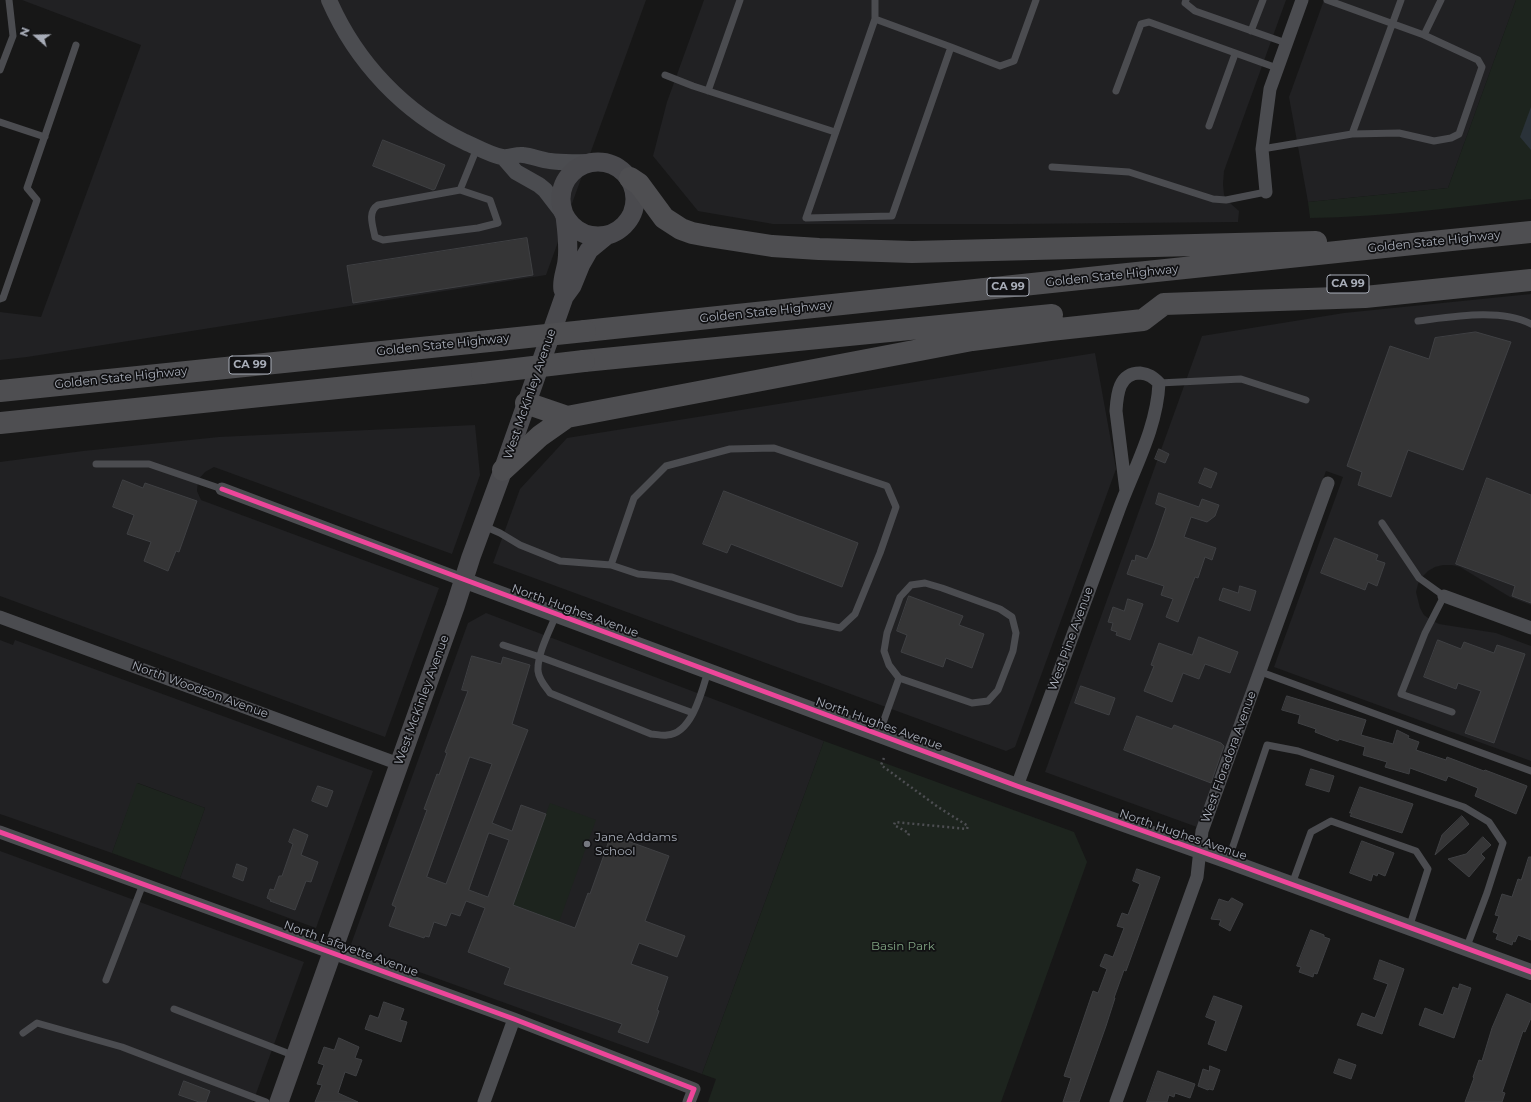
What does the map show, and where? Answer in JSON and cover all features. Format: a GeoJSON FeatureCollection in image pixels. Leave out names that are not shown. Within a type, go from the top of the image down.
{"type":"FeatureCollection","features":[{"type":"Feature","properties":{"kind":"highway"},"geometry":{"type":"LineString","coordinates":[[630,178],[639,184],[664,218],[681,229],[703,235],[772,246],[912,252],[1293,242],[1432,242]]}},
{"type":"Feature","properties":{"kind":"highway","name":"Golden State Highway"},"geometry":{"type":"LineString","coordinates":[[0,391],[1531,232]]}},
{"type":"Feature","properties":{"kind":"highway","name":"CA 99"},"geometry":{"type":"LineString","coordinates":[[0,423],[1531,265]]}},
{"type":"Feature","properties":{"kind":"highway"},"geometry":{"type":"LineString","coordinates":[[503,470],[540,436],[567,417],[972,340],[1142,320],[1164,304],[1365,297],[1531,280]]}},
{"type":"Feature","properties":{"kind":"highway"},"geometry":{"type":"LineString","coordinates":[[526,403],[567,417]]}},
{"type":"Feature","properties":{"kind":"main road"},"geometry":{"type":"LineString","coordinates":[[590,162],[601,161],[612,164],[622,170],[630,178]]}},
{"type":"Feature","properties":{"kind":"main road","name":"West McKinley Avenue"},"geometry":{"type":"LineString","coordinates":[[564,297],[562,283],[567,263],[568,240],[561,194],[564,183],[570,174],[579,167],[590,162]]}},
{"type":"Feature","properties":{"kind":"main road","name":"West McKinley Avenue"},"geometry":{"type":"LineString","coordinates":[[279,1102],[455,607],[482,525],[564,297],[572,286],[581,264],[589,250],[606,236],[627,224],[633,213],[636,201],[630,178]]}},
{"type":"Feature","properties":{"kind":"main road"},"geometry":{"type":"LineString","coordinates":[[565,216],[572,226],[582,233],[594,236],[606,236]]}},
{"type":"Feature","properties":{"kind":"street"},"geometry":{"type":"LineString","coordinates":[[329,0],[349,39],[364,60],[389,88],[407,105],[443,130],[477,147],[503,157],[522,155],[562,162],[590,162]]}},
{"type":"Feature","properties":{"kind":"street"},"geometry":{"type":"LineString","coordinates":[[1266,192],[1262,149],[1270,89],[1302,0]]}},
{"type":"Feature","properties":{"kind":"street"},"geometry":{"type":"LineString","coordinates":[[503,157],[516,172],[545,190],[565,216]]}},
{"type":"Feature","properties":{"kind":"street","name":"West Pine Avenue"},"geometry":{"type":"LineString","coordinates":[[1017,786],[1126,491],[1155,417],[1159,383],[1148,374],[1132,373],[1126,377],[1120,386],[1117,400],[1116,411],[1126,491]]}},
{"type":"Feature","properties":{"kind":"street","name":"West Floradora Avenue"},"geometry":{"type":"LineString","coordinates":[[1116,1102],[1197,877],[1202,831],[1328,483]]}},
{"type":"Feature","properties":{"kind":"street","name":"North Hughes Avenue"},"geometry":{"type":"LineString","coordinates":[[222,489],[1017,786],[1292,884],[1531,972]]}},
{"type":"Feature","properties":{"kind":"street"},"geometry":{"type":"LineString","coordinates":[[1444,596],[1531,628]]}},
{"type":"Feature","properties":{"kind":"street","name":"North Woodson Avenue"},"geometry":{"type":"LineString","coordinates":[[0,617],[399,764]]}},
{"type":"Feature","properties":{"kind":"street","name":"North Lafayette Avenue"},"geometry":{"type":"LineString","coordinates":[[0,832],[514,1019],[694,1089],[689,1102]]}},
{"type":"Feature","properties":{"kind":"street"},"geometry":{"type":"LineString","coordinates":[[484,1102],[514,1019]]}},
{"type":"Feature","properties":{"kind":"lane"},"geometry":{"type":"LineString","coordinates":[[0,70],[13,36],[9,0]]}},
{"type":"Feature","properties":{"kind":"lane"},"geometry":{"type":"LineString","coordinates":[[708,91],[740,0]]}},
{"type":"Feature","properties":{"kind":"lane"},"geometry":{"type":"LineString","coordinates":[[875,0],[875,19],[806,218],[892,216],[951,47]]}},
{"type":"Feature","properties":{"kind":"lane"},"geometry":{"type":"LineString","coordinates":[[875,19],[1000,66],[1014,61],[1036,0]]}},
{"type":"Feature","properties":{"kind":"lane"},"geometry":{"type":"LineString","coordinates":[[1251,31],[1263,0]]}},
{"type":"Feature","properties":{"kind":"lane"},"geometry":{"type":"LineString","coordinates":[[1262,149],[1352,134],[1399,133],[1434,140],[1451,138],[1459,134],[1482,67],[1478,60],[1424,35],[1327,0]]}},
{"type":"Feature","properties":{"kind":"lane"},"geometry":{"type":"LineString","coordinates":[[1352,134],[1401,0]]}},
{"type":"Feature","properties":{"kind":"lane"},"geometry":{"type":"LineString","coordinates":[[1424,35],[1441,0]]}},
{"type":"Feature","properties":{"kind":"lane"},"geometry":{"type":"LineString","coordinates":[[1183,1],[1195,11],[1286,44]]}},
{"type":"Feature","properties":{"kind":"lane"},"geometry":{"type":"LineString","coordinates":[[1116,91],[1141,24],[1149,22],[1277,68]]}},
{"type":"Feature","properties":{"kind":"lane"},"geometry":{"type":"LineString","coordinates":[[0,299],[3,298],[37,200],[27,188],[76,45]]}},
{"type":"Feature","properties":{"kind":"lane"},"geometry":{"type":"LineString","coordinates":[[1209,126],[1235,54]]}},
{"type":"Feature","properties":{"kind":"lane"},"geometry":{"type":"LineString","coordinates":[[665,75],[708,91],[835,132]]}},
{"type":"Feature","properties":{"kind":"lane"},"geometry":{"type":"LineString","coordinates":[[0,122],[44,137]]}},
{"type":"Feature","properties":{"kind":"lane"},"geometry":{"type":"LineString","coordinates":[[460,190],[477,147]]}},
{"type":"Feature","properties":{"kind":"lane"},"geometry":{"type":"LineString","coordinates":[[1052,167],[1129,172],[1213,200],[1226,200],[1266,192]]}},
{"type":"Feature","properties":{"kind":"lane"},"geometry":{"type":"LineString","coordinates":[[460,190],[490,200],[498,224],[478,228],[383,240],[375,237],[371,216],[373,208],[378,205],[460,190]]}},
{"type":"Feature","properties":{"kind":"lane"},"geometry":{"type":"LineString","coordinates":[[1418,321],[1471,315],[1521,319],[1531,324]]}},
{"type":"Feature","properties":{"kind":"lane"},"geometry":{"type":"LineString","coordinates":[[1159,383],[1241,379],[1306,400]]}},
{"type":"Feature","properties":{"kind":"lane"},"geometry":{"type":"LineString","coordinates":[[482,525],[500,533],[520,546],[560,560],[611,565],[638,574],[672,577],[798,619],[840,628],[855,614],[880,554],[896,507],[886,486],[774,448],[730,449],[666,466],[634,498],[611,565]]}},
{"type":"Feature","properties":{"kind":"lane"},"geometry":{"type":"LineString","coordinates":[[96,464],[149,464],[222,489]]}},
{"type":"Feature","properties":{"kind":"lane"},"geometry":{"type":"LineString","coordinates":[[1382,523],[1420,578],[1444,596],[1425,633],[1401,694],[1452,712]]}},
{"type":"Feature","properties":{"kind":"lane"},"geometry":{"type":"LineString","coordinates":[[925,583],[942,588],[1000,609],[1012,617],[1016,633],[1013,651],[998,690],[988,701],[972,703],[899,678],[889,665],[884,651],[887,633],[900,597],[910,586],[925,583]]}},
{"type":"Feature","properties":{"kind":"lane"},"geometry":{"type":"LineString","coordinates":[[556,614],[540,657],[538,672],[542,682],[550,692],[651,734],[667,736],[681,730],[693,713],[708,671]]}},
{"type":"Feature","properties":{"kind":"lane"},"geometry":{"type":"LineString","coordinates":[[503,645],[693,713]]}},
{"type":"Feature","properties":{"kind":"lane"},"geometry":{"type":"LineString","coordinates":[[1260,672],[1531,771]]}},
{"type":"Feature","properties":{"kind":"lane"},"geometry":{"type":"LineString","coordinates":[[879,734],[899,678]]}},
{"type":"Feature","properties":{"kind":"lane"},"geometry":{"type":"LineString","coordinates":[[1228,861],[1267,745],[1298,750],[1464,807],[1489,822],[1503,843],[1487,893],[1466,949]]}},
{"type":"Feature","properties":{"kind":"lane"},"geometry":{"type":"LineString","coordinates":[[1292,884],[1311,832],[1331,821],[1416,851],[1428,869],[1409,928]]}},
{"type":"Feature","properties":{"kind":"lane"},"geometry":{"type":"LineString","coordinates":[[106,980],[143,884]]}},
{"type":"Feature","properties":{"kind":"lane"},"geometry":{"type":"LineString","coordinates":[[174,1009],[295,1056]]}},
{"type":"Feature","properties":{"kind":"lane"},"geometry":{"type":"LineString","coordinates":[[23,1033],[36,1023],[122,1047],[266,1102]]}},
{"type":"Feature","properties":{"kind":"path"},"geometry":{"type":"LineString","coordinates":[[884,758],[881,766],[938,807],[968,826],[967,829],[895,822],[894,824],[909,834],[908,837]]}},
{"type":"Feature","properties":{"kind":"shaded area"},"geometry":{"type":"Polygon","coordinates":[[[22,0],[646,0],[546,275],[0,360],[0,312],[41,317],[141,45],[22,0]]]}},
{"type":"Feature","properties":{"kind":"shaded area"},"geometry":{"type":"Polygon","coordinates":[[[704,0],[1286,0],[1224,171],[1224,195],[1239,211],[1238,222],[773,224],[698,211],[653,156],[667,102],[704,0]]]}},
{"type":"Feature","properties":{"kind":"shaded area"},"geometry":{"type":"Polygon","coordinates":[[[1324,0],[1516,0],[1448,188],[1308,202],[1289,97],[1324,0]]]}},
{"type":"Feature","properties":{"kind":"shaded area"},"geometry":{"type":"Polygon","coordinates":[[[1531,107],[1531,150],[1520,137],[1531,107]]]}},
{"type":"Feature","properties":{"kind":"shaded area"},"geometry":{"type":"Polygon","coordinates":[[[1531,294],[1531,605],[1510,597],[1460,567],[1452,565],[1435,567],[1428,571],[1418,584],[1416,592],[1420,608],[1424,615],[1439,624],[1496,633],[1531,646],[1531,761],[1274,667],[1343,477],[1326,471],[1197,827],[1045,772],[1202,336],[1344,313],[1531,294]]]}},
{"type":"Feature","properties":{"kind":"shaded area"},"geometry":{"type":"Polygon","coordinates":[[[1095,353],[1116,469],[1015,747],[1006,751],[493,563],[520,489],[567,438],[1095,353]]]}},
{"type":"Feature","properties":{"kind":"shaded area"},"geometry":{"type":"Polygon","coordinates":[[[475,425],[480,475],[452,554],[214,467],[205,472],[198,480],[197,491],[201,500],[439,588],[385,737],[0,596],[0,462],[83,451],[219,437],[475,425]]]}},
{"type":"Feature","properties":{"kind":"shaded area","name":"Jane Addams School"},"geometry":{"type":"Polygon","coordinates":[[[486,613],[824,741],[702,1074],[350,947],[468,623],[486,613]]]}},
{"type":"Feature","properties":{"kind":"shaded area"},"geometry":{"type":"Polygon","coordinates":[[[0,640],[13,645],[15,640],[373,771],[316,928],[180,878],[205,808],[138,783],[112,853],[0,814],[0,640]]]}},
{"type":"Feature","properties":{"kind":"shaded area"},"geometry":{"type":"Polygon","coordinates":[[[0,851],[304,962],[253,1102],[0,1102],[0,851]]]}},
{"type":"Feature","properties":{"kind":"green space"},"geometry":{"type":"Polygon","coordinates":[[[1516,0],[1531,0],[1531,199],[1393,214],[1310,218],[1308,202],[1448,188],[1516,0]]]}},
{"type":"Feature","properties":{"kind":"green space","name":"Basin Park"},"geometry":{"type":"Polygon","coordinates":[[[824,741],[1074,832],[1087,862],[1001,1102],[708,1102],[716,1079],[702,1074],[824,741]]]}},
{"type":"Feature","properties":{"kind":"green space"},"geometry":{"type":"Polygon","coordinates":[[[137,783],[205,808],[180,878],[112,853],[137,783]]]}},
{"type":"Feature","properties":{"kind":"green space"},"geometry":{"type":"Polygon","coordinates":[[[550,803],[596,820],[559,922],[513,905],[550,803]]]}},
{"type":"Feature","properties":{"kind":"building"},"geometry":{"type":"Polygon","coordinates":[[[383,140],[445,165],[435,189],[433,190],[373,166],[383,140]]]}},
{"type":"Feature","properties":{"kind":"building"},"geometry":{"type":"Polygon","coordinates":[[[527,238],[533,275],[353,303],[347,266],[527,238]]]}},
{"type":"Feature","properties":{"kind":"building"},"geometry":{"type":"Polygon","coordinates":[[[1476,332],[1511,342],[1463,470],[1408,450],[1391,497],[1358,485],[1362,472],[1347,466],[1390,346],[1429,359],[1435,338],[1476,332]]]}},
{"type":"Feature","properties":{"kind":"building"},"geometry":{"type":"Polygon","coordinates":[[[1159,449],[1169,454],[1165,463],[1155,459],[1159,449]]]}},
{"type":"Feature","properties":{"kind":"building"},"geometry":{"type":"Polygon","coordinates":[[[1205,468],[1217,473],[1211,488],[1199,483],[1205,468]]]}},
{"type":"Feature","properties":{"kind":"building"},"geometry":{"type":"Polygon","coordinates":[[[1487,478],[1531,495],[1531,603],[1512,596],[1515,586],[1456,564],[1487,478]]]}},
{"type":"Feature","properties":{"kind":"building"},"geometry":{"type":"Polygon","coordinates":[[[123,480],[143,488],[145,483],[197,501],[179,552],[176,551],[168,571],[144,561],[151,542],[127,534],[134,515],[113,507],[123,480]]]}},
{"type":"Feature","properties":{"kind":"building"},"geometry":{"type":"Polygon","coordinates":[[[724,491],[858,543],[842,587],[731,544],[727,553],[703,544],[724,491]]]}},
{"type":"Feature","properties":{"kind":"building"},"geometry":{"type":"Polygon","coordinates":[[[1159,493],[1199,507],[1202,499],[1219,505],[1215,516],[1207,522],[1191,517],[1184,537],[1216,548],[1212,560],[1205,557],[1198,578],[1195,577],[1178,622],[1166,617],[1173,599],[1161,595],[1164,586],[1127,574],[1132,560],[1135,561],[1136,555],[1147,559],[1153,546],[1166,508],[1156,504],[1159,493]]]}},
{"type":"Feature","properties":{"kind":"building"},"geometry":{"type":"Polygon","coordinates":[[[1335,538],[1378,555],[1376,560],[1385,563],[1377,586],[1368,582],[1365,590],[1321,573],[1335,538]]]}},
{"type":"Feature","properties":{"kind":"building"},"geometry":{"type":"Polygon","coordinates":[[[1240,586],[1256,591],[1250,611],[1219,600],[1223,588],[1238,593],[1240,586]]]}},
{"type":"Feature","properties":{"kind":"building"},"geometry":{"type":"Polygon","coordinates":[[[909,596],[963,616],[959,625],[984,634],[972,668],[946,658],[943,667],[901,652],[907,635],[897,631],[909,596]]]}},
{"type":"Feature","properties":{"kind":"building"},"geometry":{"type":"Polygon","coordinates":[[[1128,599],[1143,604],[1130,640],[1116,635],[1117,632],[1111,630],[1113,623],[1108,622],[1113,607],[1124,611],[1128,599]]]}},
{"type":"Feature","properties":{"kind":"building"},"geometry":{"type":"Polygon","coordinates":[[[1199,637],[1238,652],[1230,673],[1205,664],[1199,679],[1183,673],[1172,702],[1144,691],[1154,666],[1151,665],[1159,643],[1192,655],[1199,637]]]}},
{"type":"Feature","properties":{"kind":"building"},"geometry":{"type":"Polygon","coordinates":[[[1438,640],[1461,649],[1464,642],[1494,653],[1497,645],[1525,654],[1494,743],[1465,733],[1481,691],[1458,683],[1456,689],[1424,677],[1438,640]]]}},
{"type":"Feature","properties":{"kind":"building"},"geometry":{"type":"Polygon","coordinates":[[[472,656],[501,664],[503,657],[530,665],[512,724],[528,730],[492,823],[512,831],[521,805],[546,814],[513,905],[575,928],[588,893],[590,894],[611,835],[669,856],[645,921],[685,936],[677,957],[639,943],[631,964],[668,977],[657,1010],[659,1011],[648,1043],[618,1032],[622,1024],[504,984],[510,968],[468,952],[485,908],[466,901],[460,916],[451,913],[446,926],[434,922],[429,937],[425,936],[424,938],[389,926],[396,907],[392,905],[427,810],[424,809],[437,774],[439,775],[447,753],[445,752],[468,691],[462,690],[472,656]],[[470,757],[427,877],[446,884],[492,764],[470,757]],[[489,833],[469,890],[488,897],[509,840],[489,833]]]}},
{"type":"Feature","properties":{"kind":"building"},"geometry":{"type":"Polygon","coordinates":[[[1081,686],[1115,698],[1109,715],[1075,703],[1081,686]]]}},
{"type":"Feature","properties":{"kind":"building"},"geometry":{"type":"Polygon","coordinates":[[[1287,696],[1366,720],[1361,735],[1393,744],[1397,730],[1409,736],[1408,738],[1419,742],[1416,750],[1446,760],[1447,757],[1527,786],[1516,814],[1475,796],[1478,788],[1448,776],[1446,781],[1410,768],[1409,774],[1385,767],[1387,762],[1363,755],[1365,747],[1339,739],[1338,741],[1315,732],[1316,729],[1298,723],[1300,715],[1282,710],[1287,696]]]}},
{"type":"Feature","properties":{"kind":"building"},"geometry":{"type":"Polygon","coordinates":[[[1137,716],[1172,729],[1174,725],[1221,743],[1224,746],[1211,783],[1124,750],[1137,716]]]}},
{"type":"Feature","properties":{"kind":"building"},"geometry":{"type":"Polygon","coordinates":[[[1311,769],[1334,776],[1329,792],[1306,785],[1311,769]]]}},
{"type":"Feature","properties":{"kind":"building"},"geometry":{"type":"Polygon","coordinates":[[[318,786],[333,791],[327,807],[312,801],[318,786]]]}},
{"type":"Feature","properties":{"kind":"building"},"geometry":{"type":"Polygon","coordinates":[[[1360,787],[1413,804],[1402,833],[1350,816],[1360,787]]]}},
{"type":"Feature","properties":{"kind":"building"},"geometry":{"type":"Polygon","coordinates":[[[1462,816],[1469,824],[1435,855],[1442,835],[1462,816]]]}},
{"type":"Feature","properties":{"kind":"building"},"geometry":{"type":"Polygon","coordinates":[[[294,829],[308,835],[301,855],[318,862],[311,882],[306,881],[295,910],[270,901],[271,900],[267,898],[270,889],[274,890],[279,876],[282,876],[293,844],[289,842],[294,829]]]}},
{"type":"Feature","properties":{"kind":"building"},"geometry":{"type":"Polygon","coordinates":[[[1483,837],[1491,845],[1481,854],[1485,858],[1469,877],[1448,859],[1466,854],[1483,837]]]}},
{"type":"Feature","properties":{"kind":"building"},"geometry":{"type":"Polygon","coordinates":[[[1362,841],[1394,853],[1385,876],[1378,873],[1377,876],[1373,874],[1371,881],[1350,873],[1362,841]]]}},
{"type":"Feature","properties":{"kind":"building"},"geometry":{"type":"Polygon","coordinates":[[[1529,857],[1531,857],[1531,940],[1518,935],[1515,942],[1513,941],[1512,945],[1496,939],[1498,934],[1493,932],[1499,916],[1495,915],[1502,894],[1512,897],[1518,879],[1521,880],[1529,857]]]}},
{"type":"Feature","properties":{"kind":"building"},"geometry":{"type":"Polygon","coordinates":[[[237,864],[247,868],[243,881],[233,877],[237,864]]]}},
{"type":"Feature","properties":{"kind":"building"},"geometry":{"type":"Polygon","coordinates":[[[1137,869],[1160,877],[1126,971],[1124,970],[1079,1102],[1063,1102],[1071,1078],[1064,1076],[1093,991],[1098,993],[1107,969],[1100,966],[1105,954],[1113,957],[1124,928],[1117,926],[1122,913],[1128,915],[1140,884],[1133,881],[1137,869]]]}},
{"type":"Feature","properties":{"kind":"building"},"geometry":{"type":"Polygon","coordinates":[[[1232,898],[1243,904],[1230,931],[1219,925],[1221,920],[1211,919],[1219,899],[1228,902],[1232,898]]]}},
{"type":"Feature","properties":{"kind":"building"},"geometry":{"type":"Polygon","coordinates":[[[1311,930],[1330,939],[1317,974],[1314,973],[1313,977],[1299,972],[1301,967],[1297,966],[1311,930]]]}},
{"type":"Feature","properties":{"kind":"building"},"geometry":{"type":"Polygon","coordinates":[[[1380,960],[1404,969],[1382,1034],[1357,1025],[1362,1013],[1375,1018],[1388,984],[1374,979],[1380,960]]]}},
{"type":"Feature","properties":{"kind":"building"},"geometry":{"type":"Polygon","coordinates":[[[1460,984],[1471,988],[1454,1038],[1419,1025],[1425,1008],[1443,1015],[1453,987],[1458,989],[1460,984]]]}},
{"type":"Feature","properties":{"kind":"building"},"geometry":{"type":"Polygon","coordinates":[[[1507,994],[1531,1004],[1531,1018],[1525,1032],[1523,1031],[1502,1092],[1505,1093],[1502,1102],[1465,1102],[1479,1060],[1482,1061],[1492,1028],[1507,994]]]}},
{"type":"Feature","properties":{"kind":"building"},"geometry":{"type":"Polygon","coordinates":[[[1214,996],[1242,1006],[1226,1051],[1208,1044],[1216,1021],[1206,1017],[1214,996]]]}},
{"type":"Feature","properties":{"kind":"building"},"geometry":{"type":"Polygon","coordinates":[[[384,1002],[404,1009],[400,1020],[407,1022],[401,1042],[365,1029],[370,1015],[378,1018],[384,1002]]]}},
{"type":"Feature","properties":{"kind":"building"},"geometry":{"type":"Polygon","coordinates":[[[339,1038],[359,1047],[355,1058],[362,1060],[356,1076],[345,1072],[338,1093],[358,1102],[315,1102],[322,1085],[317,1084],[324,1065],[318,1063],[324,1047],[334,1050],[339,1038]]]}},
{"type":"Feature","properties":{"kind":"building"},"geometry":{"type":"Polygon","coordinates":[[[1339,1059],[1356,1065],[1351,1079],[1334,1073],[1339,1059]]]}},
{"type":"Feature","properties":{"kind":"building"},"geometry":{"type":"Polygon","coordinates":[[[1210,1066],[1220,1070],[1213,1090],[1208,1090],[1198,1086],[1203,1069],[1209,1071],[1210,1066]]]}},
{"type":"Feature","properties":{"kind":"building"},"geometry":{"type":"Polygon","coordinates":[[[1158,1071],[1195,1084],[1190,1098],[1175,1093],[1174,1097],[1169,1095],[1167,1102],[1147,1102],[1158,1071]]]}},
{"type":"Feature","properties":{"kind":"building"},"geometry":{"type":"Polygon","coordinates":[[[184,1081],[210,1091],[206,1102],[199,1102],[179,1095],[184,1081]]]}},
{"type":"Feature","properties":{"kind":"cycle path"},"geometry":{"type":"LineString","coordinates":[[222,489],[1017,786],[1228,861],[1531,972]]}},
{"type":"Feature","properties":{"kind":"cycle path"},"geometry":{"type":"LineString","coordinates":[[0,832],[514,1019],[694,1089],[689,1102]]}},
{"type":"Feature","properties":{"kind":"place","name":"Jane Addams School"},"geometry":{"type":"Point","coordinates":[587,844]}}]}
